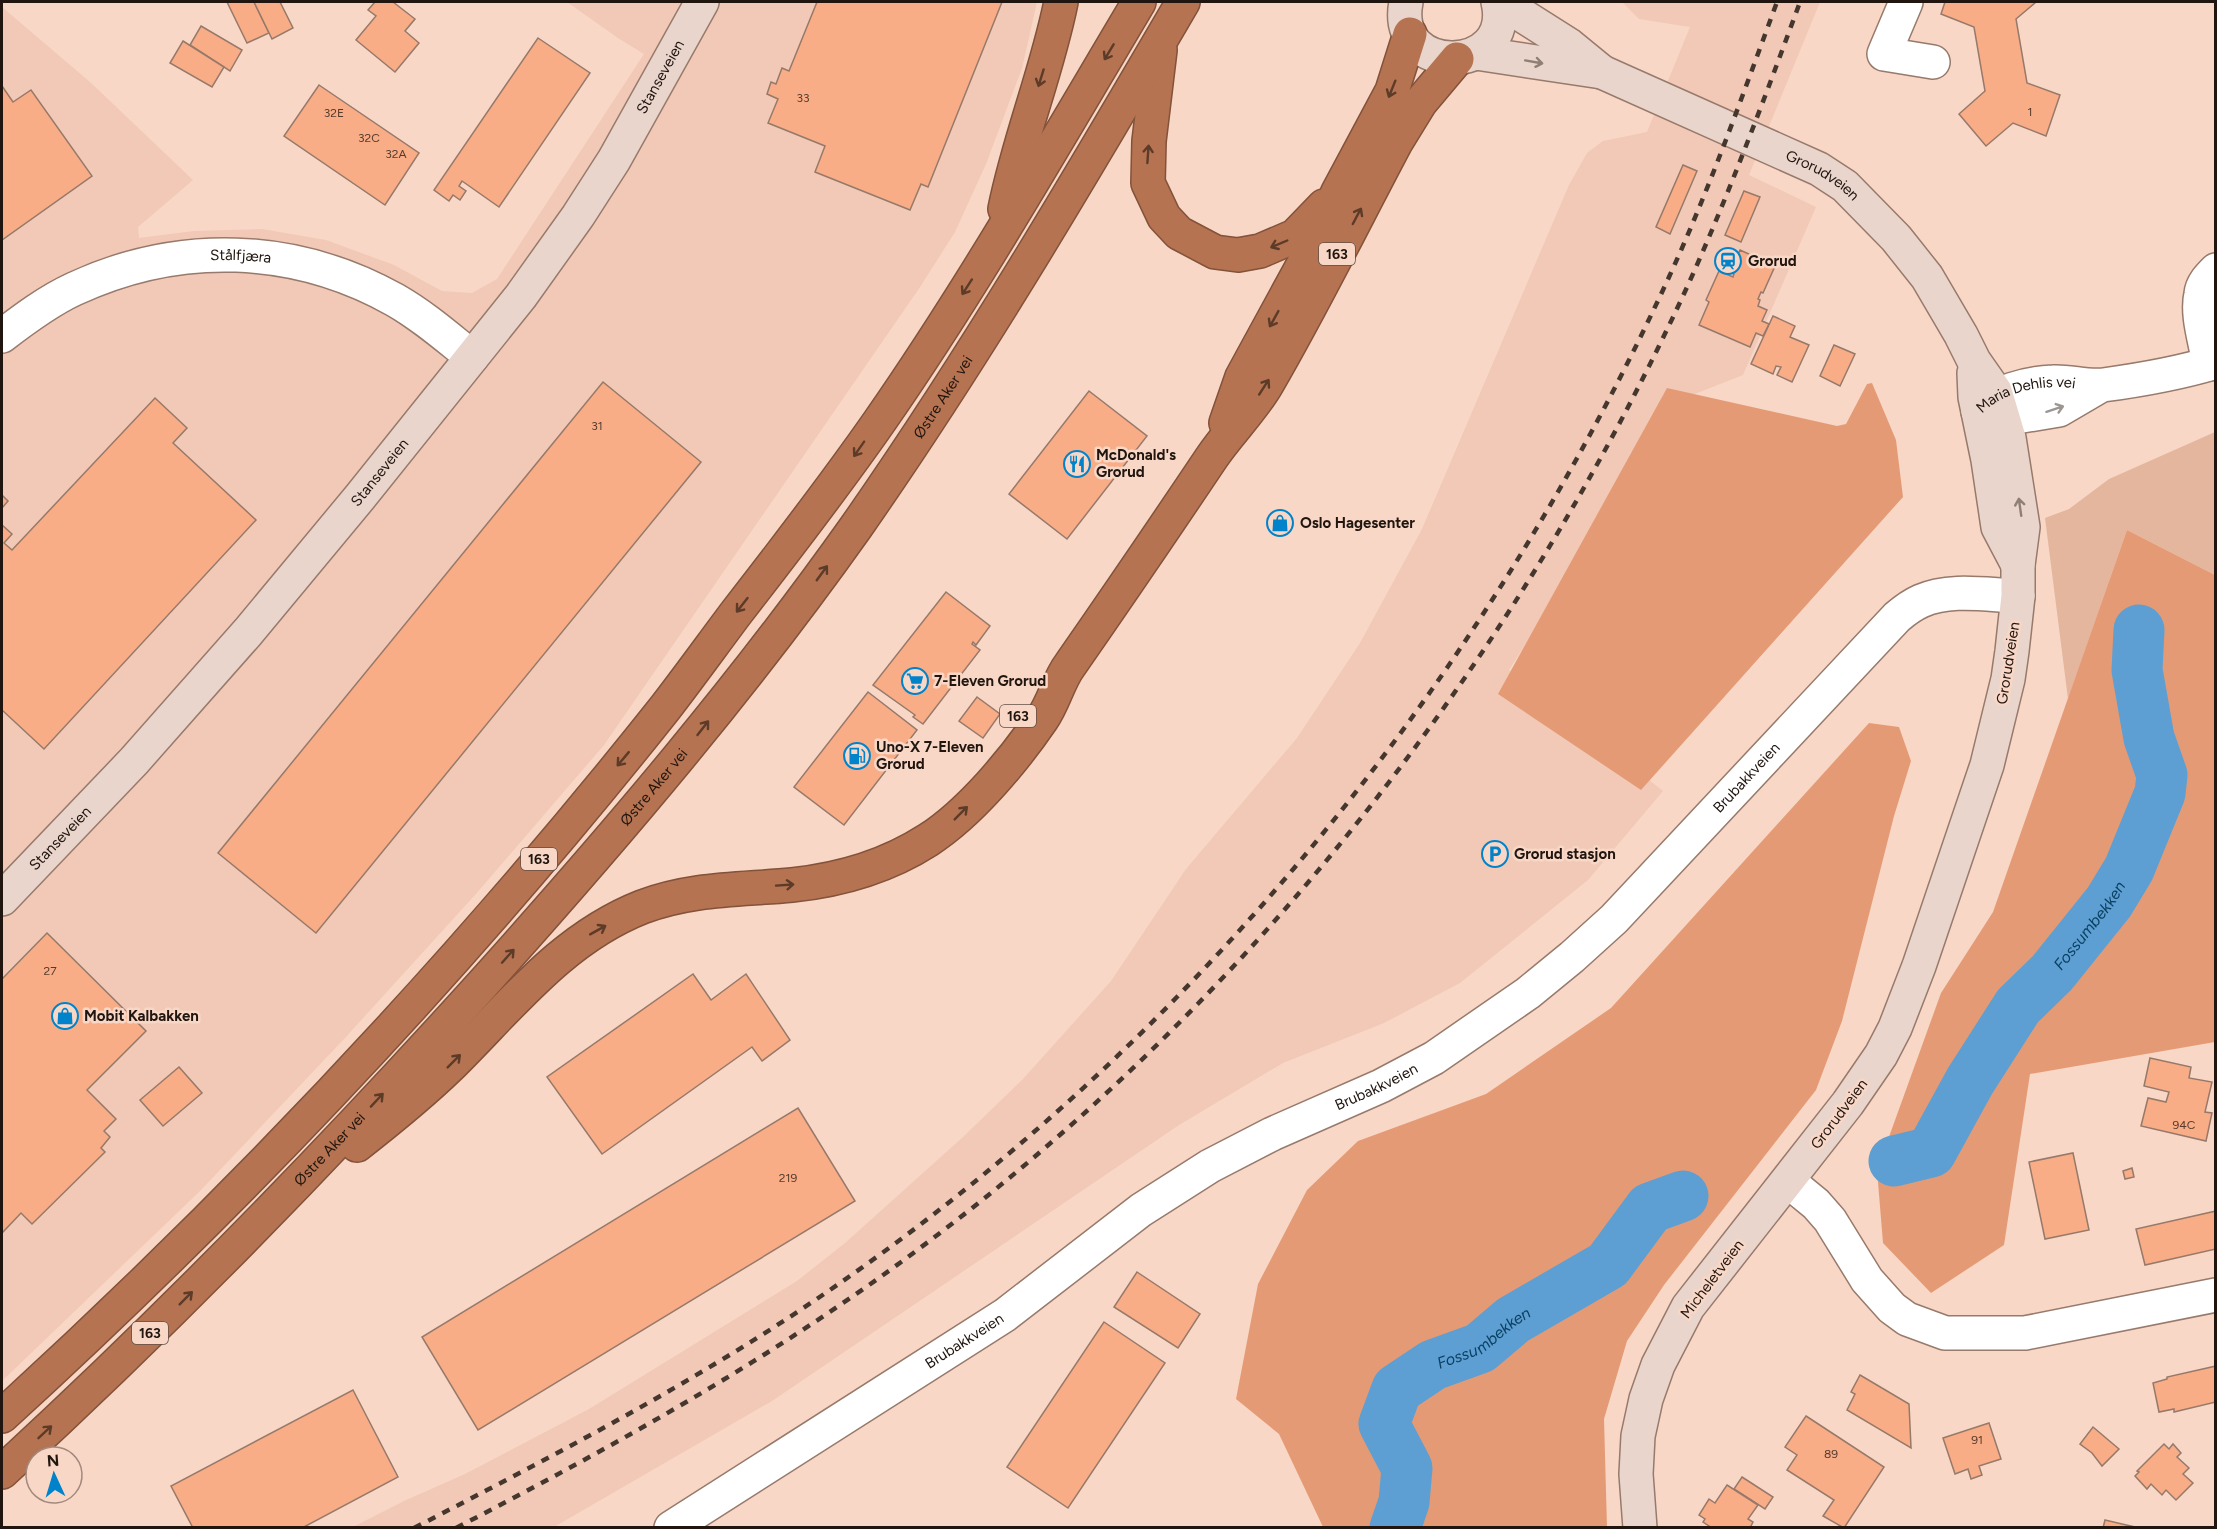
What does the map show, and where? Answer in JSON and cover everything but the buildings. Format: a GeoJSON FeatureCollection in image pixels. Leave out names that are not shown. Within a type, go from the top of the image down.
{"type":"FeatureCollection","features":[{"type":"Feature","properties":{"kind":"highway","name":"163"},"geometry":{"type":"LineString","coordinates":[[999,238],[1011,179],[1043,71],[1060,2]]}},
{"type":"Feature","properties":{"kind":"highway","name":"163"},"geometry":{"type":"LineString","coordinates":[[2,1416],[98,1327],[265,1162],[506,898],[666,707],[817,509],[881,419],[999,238],[1139,2]]}},
{"type":"Feature","properties":{"kind":"highway","name":"Østre Aker vei"},"geometry":{"type":"LineString","coordinates":[[2,1472],[176,1308],[294,1189],[402,1073],[595,857],[695,738],[855,529],[966,363],[1183,2]]}},
{"type":"Feature","properties":{"kind":"highway","name":"163"},"geometry":{"type":"LineString","coordinates":[[1217,451],[1242,377],[1314,245],[1338,192],[1392,91],[1410,34]]}},
{"type":"Feature","properties":{"kind":"highway","name":"163"},"geometry":{"type":"LineString","coordinates":[[1162,38],[1149,141],[1148,183],[1164,218],[1179,233],[1215,252],[1238,255],[1260,251],[1294,236],[1338,192]]}},
{"type":"Feature","properties":{"kind":"highway","name":"163"},"geometry":{"type":"LineString","coordinates":[[294,1189],[411,1103],[547,967],[588,935],[639,908],[689,893],[820,882],[875,867],[919,845],[954,821],[1000,772],[1045,716],[1064,672],[1103,620],[1217,451],[1265,388],[1396,142],[1420,103],[1467,56]]}},
{"type":"Feature","properties":{"kind":"main road","name":"Stanseveien"},"geometry":{"type":"LineString","coordinates":[[2,899],[134,760],[248,632],[521,296],[578,216],[620,150],[702,2]]}},
{"type":"Feature","properties":{"kind":"main road"},"geometry":{"type":"LineString","coordinates":[[1406,2],[1406,22],[1410,34]]}},
{"type":"Feature","properties":{"kind":"main road"},"geometry":{"type":"LineString","coordinates":[[1467,56],[1489,42],[1498,27],[1500,9],[1498,2]]}},
{"type":"Feature","properties":{"kind":"main road","name":"Grorudveien"},"geometry":{"type":"LineString","coordinates":[[1506,2],[1517,12],[1569,45],[1602,72],[1793,157],[1845,186],[1896,238],[1927,277],[1974,361],[1993,408],[1988,460],[1998,527],[2018,580],[2008,679],[1988,765],[1905,1005],[1881,1055],[1866,1080],[1788,1181]]}},
{"type":"Feature","properties":{"kind":"main road","name":"Grorudveien"},"geometry":{"type":"LineString","coordinates":[[1410,34],[1418,45],[1443,58],[1467,56],[1602,72]]}},
{"type":"Feature","properties":{"kind":"main road","name":"Micheletveien"},"geometry":{"type":"LineString","coordinates":[[1640,1527],[1636,1474],[1638,1436],[1646,1399],[1658,1365],[1688,1307],[1788,1181]]}},
{"type":"Feature","properties":{"kind":"street"},"geometry":{"type":"LineString","coordinates":[[1906,2],[1884,54],[1933,62]]}},
{"type":"Feature","properties":{"kind":"street","name":"Stålfjæra"},"geometry":{"type":"LineString","coordinates":[[2,336],[72,290],[106,275],[178,258],[242,255],[306,264],[369,287],[419,315],[472,357]]}},
{"type":"Feature","properties":{"kind":"street"},"geometry":{"type":"LineString","coordinates":[[2212,363],[2200,304],[2205,282],[2216,270]]}},
{"type":"Feature","properties":{"kind":"street","name":"Maria Dehlis vei"},"geometry":{"type":"LineString","coordinates":[[1993,408],[2019,387],[2052,382],[2100,386],[2212,363]]}},
{"type":"Feature","properties":{"kind":"street","name":"Brubakkveien"},"geometry":{"type":"LineString","coordinates":[[671,1527],[1005,1315],[1141,1210],[1210,1166],[1287,1126],[1409,1072],[1498,1015],[1572,957],[1614,919],[1897,616],[1922,601],[1941,596],[1966,594],[2018,580]]}},
{"type":"Feature","properties":{"kind":"street"},"geometry":{"type":"LineString","coordinates":[[1788,1181],[1810,1198],[1830,1220],[1867,1280],[1886,1302],[1907,1318],[1946,1333],[2025,1333],[2216,1294]]}},
{"type":"Feature","properties":{"kind":"shaded area"},"geometry":{"type":"Polygon","coordinates":[[[567,2],[1037,2],[1022,68],[986,164],[955,232],[920,287],[604,745],[475,895],[344,1039],[200,1191],[2,1381],[2,7],[90,82],[193,180],[138,227],[139,238],[194,231],[262,229],[326,240],[394,265],[442,291],[472,293],[497,279],[644,54],[567,2]]]}},
{"type":"Feature","properties":{"kind":"shaded area"},"geometry":{"type":"Polygon","coordinates":[[[1622,2],[1820,2],[1749,175],[1816,207],[1743,375],[1682,399],[1509,670],[1663,791],[1588,880],[1460,983],[1384,1023],[1283,1063],[1179,1125],[772,1401],[554,1527],[351,1528],[465,1474],[589,1409],[797,1281],[845,1243],[963,1137],[1023,1079],[1111,981],[1186,869],[1297,738],[1360,643],[1422,529],[1569,185],[1587,153],[1603,141],[1647,132],[1690,27],[1639,19],[1622,2]]]}},
{"type":"Feature","properties":{"kind":"shaded area"},"geometry":{"type":"Polygon","coordinates":[[[1872,383],[1896,440],[1903,497],[1641,790],[1498,694],[1667,388],[1837,426],[1846,424],[1867,384],[1872,383]]]}},
{"type":"Feature","properties":{"kind":"shaded area"},"geometry":{"type":"Polygon","coordinates":[[[2215,432],[2215,575],[2127,530],[2068,699],[2045,518],[2069,509],[2109,479],[2215,432]]]}},
{"type":"Feature","properties":{"kind":"shaded area"},"geometry":{"type":"Polygon","coordinates":[[[2127,530],[2215,575],[2215,1042],[2030,1074],[2004,1245],[1931,1293],[1883,1243],[1877,1170],[1941,993],[1993,912],[2127,530]]]}},
{"type":"Feature","properties":{"kind":"shaded area"},"geometry":{"type":"Polygon","coordinates":[[[1869,723],[1899,727],[1911,761],[1894,816],[1842,1021],[1816,1090],[1664,1285],[1627,1341],[1604,1419],[1607,1527],[1323,1527],[1279,1434],[1236,1399],[1258,1284],[1307,1190],[1358,1141],[1486,1094],[1611,1008],[1869,723]]]}},
{"type":"Feature","properties":{"kind":"waterway","name":"Fossumbekken"},"geometry":{"type":"LineString","coordinates":[[1894,1161],[1931,1152],[1970,1081],[2018,1006],[2052,973],[2109,902],[2129,869],[2160,793],[2162,775],[2149,738],[2137,670],[2139,630]]}},
{"type":"Feature","properties":{"kind":"waterway","name":"Fossumbekken"},"geometry":{"type":"LineString","coordinates":[[1395,1528],[1404,1502],[1407,1468],[1384,1424],[1397,1389],[1433,1365],[1480,1348],[1513,1320],[1608,1265],[1650,1208],[1683,1196]]}},
{"type":"Feature","properties":{"kind":"railway"},"geometry":{"type":"LineString","coordinates":[[414,1528],[676,1387],[827,1292],[961,1193],[1088,1084],[1206,967],[1316,842],[1418,709],[1511,571],[1595,426],[1669,277],[1712,175],[1777,2]]}},
{"type":"Feature","properties":{"kind":"railway"},"geometry":{"type":"LineString","coordinates":[[456,1528],[700,1394],[818,1320],[932,1239],[1051,1143],[1164,1038],[1270,927],[1368,808],[1460,685],[1544,556],[1620,422],[1688,285],[1733,180],[1800,2]]}},
{"type":"Feature","properties":{"kind":"place","name":"Grorud"},"geometry":{"type":"Point","coordinates":[1728,261]}},
{"type":"Feature","properties":{"kind":"place","name":"McDonald's Grorud"},"geometry":{"type":"Point","coordinates":[1077,464]}},
{"type":"Feature","properties":{"kind":"place","name":"Oslo Hagesenter"},"geometry":{"type":"Point","coordinates":[1280,523]}},
{"type":"Feature","properties":{"kind":"place","name":"7-Eleven Grorud"},"geometry":{"type":"Point","coordinates":[915,681]}},
{"type":"Feature","properties":{"kind":"place","name":"Uno-X 7-Eleven Grorud"},"geometry":{"type":"Point","coordinates":[857,756]}},
{"type":"Feature","properties":{"kind":"place","name":"Grorud stasjon"},"geometry":{"type":"Point","coordinates":[1495,854]}},
{"type":"Feature","properties":{"kind":"place","name":"Mobit Kalbakken"},"geometry":{"type":"Point","coordinates":[65,1016]}}]}
